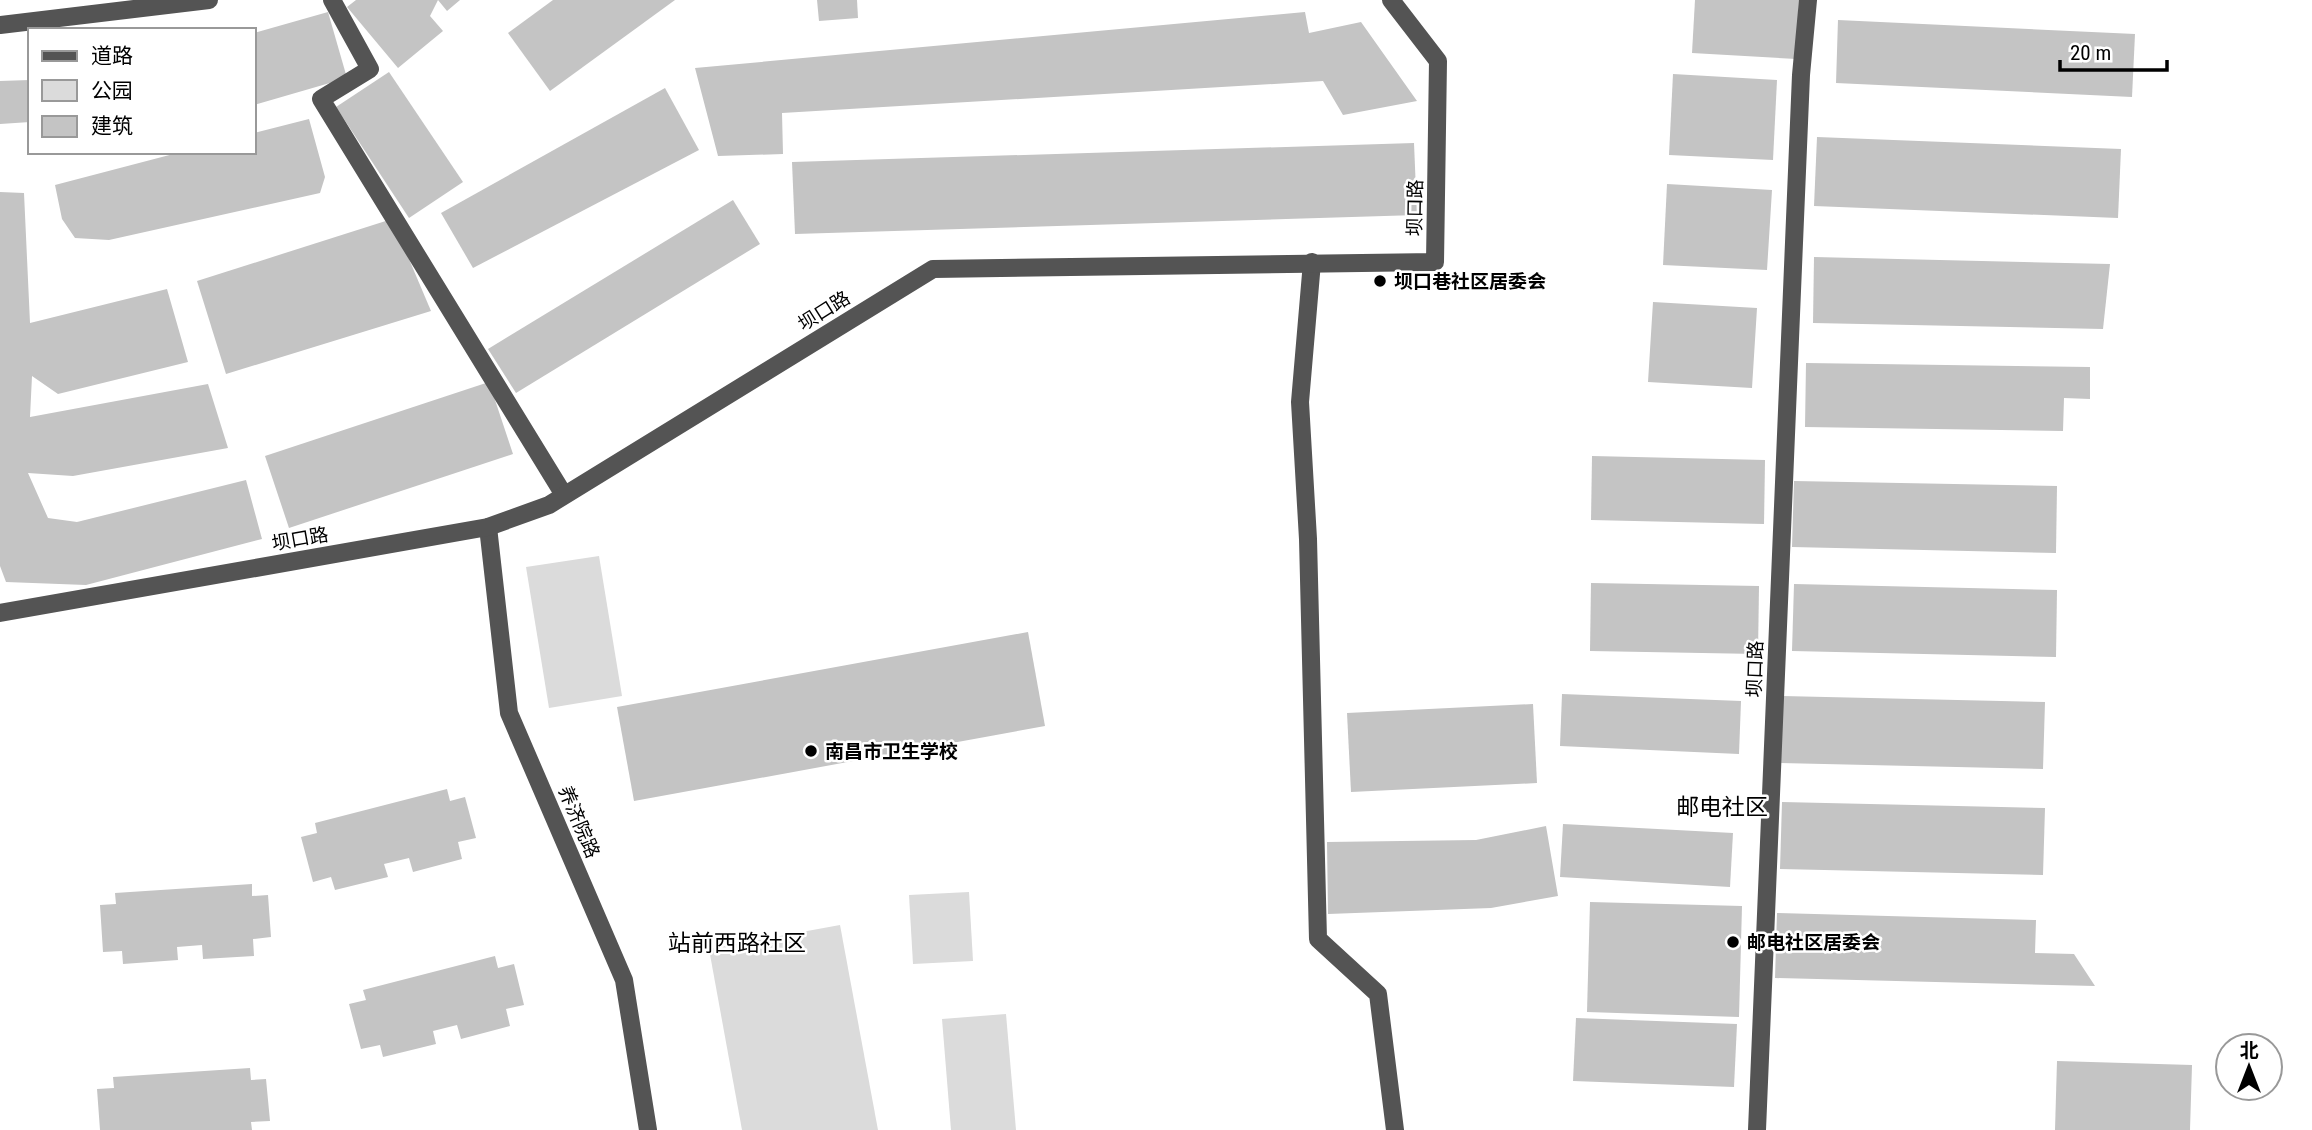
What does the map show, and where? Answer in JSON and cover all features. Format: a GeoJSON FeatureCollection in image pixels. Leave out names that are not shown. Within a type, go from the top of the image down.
{"type":"FeatureCollection","features":[{"type":"Feature","properties":{"kind":"street"},"geometry":{"type":"LineString","coordinates":[[0,24],[209,0]]}},
{"type":"Feature","properties":{"kind":"street"},"geometry":{"type":"LineString","coordinates":[[332,0],[370,69],[321,99],[564,495]]}},
{"type":"Feature","properties":{"kind":"street","name":"坝口路"},"geometry":{"type":"LineString","coordinates":[[0,613],[488,527],[549,505],[933,269],[1435,262],[1438,61],[1391,0]]}},
{"type":"Feature","properties":{"kind":"street","name":"坝口路"},"geometry":{"type":"LineString","coordinates":[[1757,1130],[1801,75],[1808,0]]}},
{"type":"Feature","properties":{"kind":"street"},"geometry":{"type":"LineString","coordinates":[[1312,262],[1300,402],[1308,539],[1318,939],[1378,994],[1395,1130]]}},
{"type":"Feature","properties":{"kind":"street","name":"养济院路"},"geometry":{"type":"LineString","coordinates":[[488,527],[509,713],[624,980],[648,1130]]}},
{"type":"Feature","properties":{"kind":"green space"},"geometry":{"type":"Polygon","coordinates":[[[599,556],[622,696],[549,708],[526,567],[599,556]]]}},
{"type":"Feature","properties":{"kind":"green space"},"geometry":{"type":"Polygon","coordinates":[[[969,892],[973,961],[913,964],[909,895],[969,892]]]}},
{"type":"Feature","properties":{"kind":"green space"},"geometry":{"type":"Polygon","coordinates":[[[840,925],[878,1130],[742,1130],[709,949],[840,925]]]}},
{"type":"Feature","properties":{"kind":"green space"},"geometry":{"type":"Polygon","coordinates":[[[1006,1014],[1016,1130],[951,1130],[942,1019],[1006,1014]]]}},
{"type":"Feature","properties":{"kind":"building"},"geometry":{"type":"Polygon","coordinates":[[[356,0],[438,0],[430,16],[443,31],[398,68],[347,7],[356,0]]]}},
{"type":"Feature","properties":{"kind":"building"},"geometry":{"type":"Polygon","coordinates":[[[438,0],[460,0],[447,11],[438,0]]]}},
{"type":"Feature","properties":{"kind":"building"},"geometry":{"type":"Polygon","coordinates":[[[553,0],[675,0],[550,91],[508,33],[553,0]]]}},
{"type":"Feature","properties":{"kind":"building"},"geometry":{"type":"Polygon","coordinates":[[[817,0],[857,0],[858,18],[819,21],[817,0]]]}},
{"type":"Feature","properties":{"kind":"building"},"geometry":{"type":"Polygon","coordinates":[[[1695,0],[1799,0],[1796,59],[1692,53],[1695,0]]]}},
{"type":"Feature","properties":{"kind":"building"},"geometry":{"type":"Polygon","coordinates":[[[328,12],[347,78],[256,104],[256,32],[328,12]]]}},
{"type":"Feature","properties":{"kind":"building"},"geometry":{"type":"Polygon","coordinates":[[[1305,12],[1309,33],[1361,22],[1417,101],[1343,115],[1323,81],[782,113],[783,154],[718,156],[695,68],[1305,12]]]}},
{"type":"Feature","properties":{"kind":"building"},"geometry":{"type":"Polygon","coordinates":[[[1838,20],[2135,34],[2132,97],[1836,83],[1838,20]]]}},
{"type":"Feature","properties":{"kind":"building"},"geometry":{"type":"Polygon","coordinates":[[[389,72],[463,182],[409,218],[336,107],[389,72]]]}},
{"type":"Feature","properties":{"kind":"building"},"geometry":{"type":"Polygon","coordinates":[[[1673,74],[1777,80],[1773,160],[1669,155],[1673,74]]]}},
{"type":"Feature","properties":{"kind":"building"},"geometry":{"type":"Polygon","coordinates":[[[28,80],[28,122],[0,124],[0,81],[28,80]]]}},
{"type":"Feature","properties":{"kind":"building"},"geometry":{"type":"Polygon","coordinates":[[[665,88],[699,150],[473,268],[441,213],[665,88]]]}},
{"type":"Feature","properties":{"kind":"building"},"geometry":{"type":"Polygon","coordinates":[[[309,119],[325,177],[320,193],[109,240],[75,238],[62,219],[55,185],[173,154],[256,154],[256,132],[309,119]]]}},
{"type":"Feature","properties":{"kind":"building"},"geometry":{"type":"Polygon","coordinates":[[[1817,137],[2121,149],[2118,218],[1814,206],[1817,137]]]}},
{"type":"Feature","properties":{"kind":"building"},"geometry":{"type":"Polygon","coordinates":[[[1414,143],[1417,215],[795,234],[792,162],[1414,143]]]}},
{"type":"Feature","properties":{"kind":"building"},"geometry":{"type":"Polygon","coordinates":[[[1667,184],[1772,190],[1767,270],[1663,265],[1667,184]]]}},
{"type":"Feature","properties":{"kind":"building"},"geometry":{"type":"Polygon","coordinates":[[[0,192],[24,193],[30,323],[167,289],[188,362],[58,394],[32,376],[30,417],[208,384],[228,448],[73,476],[28,473],[48,518],[77,522],[246,480],[262,539],[86,585],[6,582],[0,566],[0,192]]]}},
{"type":"Feature","properties":{"kind":"building"},"geometry":{"type":"Polygon","coordinates":[[[733,200],[760,244],[516,393],[488,349],[733,200]]]}},
{"type":"Feature","properties":{"kind":"building"},"geometry":{"type":"Polygon","coordinates":[[[392,219],[431,311],[226,374],[197,281],[392,219]]]}},
{"type":"Feature","properties":{"kind":"building"},"geometry":{"type":"Polygon","coordinates":[[[1814,257],[2110,264],[2103,329],[1813,323],[1814,257]]]}},
{"type":"Feature","properties":{"kind":"building"},"geometry":{"type":"Polygon","coordinates":[[[1653,302],[1757,308],[1752,388],[1648,382],[1653,302]]]}},
{"type":"Feature","properties":{"kind":"building"},"geometry":{"type":"Polygon","coordinates":[[[1806,363],[2090,367],[2090,399],[2064,398],[2063,431],[1805,427],[1806,363]]]}},
{"type":"Feature","properties":{"kind":"building"},"geometry":{"type":"Polygon","coordinates":[[[489,382],[513,454],[289,528],[265,456],[489,382]]]}},
{"type":"Feature","properties":{"kind":"building"},"geometry":{"type":"Polygon","coordinates":[[[1592,456],[1765,460],[1764,524],[1591,520],[1592,456]]]}},
{"type":"Feature","properties":{"kind":"building"},"geometry":{"type":"Polygon","coordinates":[[[1794,481],[2057,486],[2056,553],[1792,547],[1794,481]]]}},
{"type":"Feature","properties":{"kind":"building"},"geometry":{"type":"Polygon","coordinates":[[[1591,583],[1759,586],[1758,654],[1590,651],[1591,583]]]}},
{"type":"Feature","properties":{"kind":"building"},"geometry":{"type":"Polygon","coordinates":[[[1794,584],[2057,590],[2056,657],[1792,651],[1794,584]]]}},
{"type":"Feature","properties":{"kind":"building"},"geometry":{"type":"Polygon","coordinates":[[[1028,632],[1045,726],[634,801],[617,707],[1028,632]]]}},
{"type":"Feature","properties":{"kind":"building"},"geometry":{"type":"Polygon","coordinates":[[[1562,694],[1741,701],[1739,754],[1560,746],[1562,694]]]}},
{"type":"Feature","properties":{"kind":"building"},"geometry":{"type":"Polygon","coordinates":[[[1782,696],[2045,702],[2043,769],[1780,763],[1782,696]]]}},
{"type":"Feature","properties":{"kind":"building"},"geometry":{"type":"Polygon","coordinates":[[[1533,704],[1537,783],[1351,792],[1347,713],[1533,704]]]}},
{"type":"Feature","properties":{"kind":"building"},"geometry":{"type":"Polygon","coordinates":[[[447,789],[450,801],[465,797],[476,838],[458,842],[462,859],[413,872],[409,858],[384,864],[388,877],[335,890],[331,877],[313,882],[301,837],[317,833],[315,823],[447,789]]]}},
{"type":"Feature","properties":{"kind":"building"},"geometry":{"type":"Polygon","coordinates":[[[1782,802],[2045,808],[2043,875],[1780,869],[1782,802]]]}},
{"type":"Feature","properties":{"kind":"building"},"geometry":{"type":"Polygon","coordinates":[[[1563,824],[1733,833],[1730,887],[1560,877],[1563,824]]]}},
{"type":"Feature","properties":{"kind":"building"},"geometry":{"type":"Polygon","coordinates":[[[1546,826],[1558,896],[1491,908],[1328,914],[1327,842],[1476,840],[1546,826]]]}},
{"type":"Feature","properties":{"kind":"building"},"geometry":{"type":"Polygon","coordinates":[[[252,884],[252,896],[268,895],[271,937],[253,939],[254,956],[203,959],[202,945],[177,947],[178,960],[123,964],[122,951],[103,952],[100,905],[116,904],[115,893],[252,884]]]}},
{"type":"Feature","properties":{"kind":"building"},"geometry":{"type":"Polygon","coordinates":[[[1590,902],[1742,906],[1739,1017],[1587,1012],[1590,902]]]}},
{"type":"Feature","properties":{"kind":"building"},"geometry":{"type":"Polygon","coordinates":[[[1777,913],[2036,920],[2035,953],[2074,954],[2095,986],[1775,978],[1777,913]]]}},
{"type":"Feature","properties":{"kind":"building"},"geometry":{"type":"Polygon","coordinates":[[[495,956],[498,968],[514,964],[524,1005],[506,1009],[510,1026],[461,1039],[457,1025],[433,1031],[436,1044],[383,1057],[380,1045],[361,1049],[349,1004],[366,1000],[363,990],[495,956]]]}},
{"type":"Feature","properties":{"kind":"building"},"geometry":{"type":"Polygon","coordinates":[[[1576,1018],[1737,1024],[1734,1087],[1573,1081],[1576,1018]]]}},
{"type":"Feature","properties":{"kind":"building"},"geometry":{"type":"Polygon","coordinates":[[[2057,1061],[2192,1065],[2190,1130],[2055,1130],[2057,1061]]]}},
{"type":"Feature","properties":{"kind":"building"},"geometry":{"type":"Polygon","coordinates":[[[250,1068],[251,1080],[266,1079],[270,1121],[251,1122],[252,1130],[100,1130],[97,1089],[114,1088],[113,1077],[250,1068]]]}},
{"type":"Feature","properties":{"kind":"place","name":"坝口巷社区居委会"},"geometry":{"type":"Point","coordinates":[1380,281]}},
{"type":"Feature","properties":{"kind":"place","name":"南昌市卫生学校"},"geometry":{"type":"Point","coordinates":[811,751]}},
{"type":"Feature","properties":{"kind":"place","name":"邮电社区居委会"},"geometry":{"type":"Point","coordinates":[1733,942]}},
{"type":"Feature","properties":{"kind":"district","name":"邮电社区"},"geometry":{"type":"Point","coordinates":[1722,807]}},
{"type":"Feature","properties":{"kind":"district","name":"站前西路社区"},"geometry":{"type":"Point","coordinates":[737,943]}}]}
